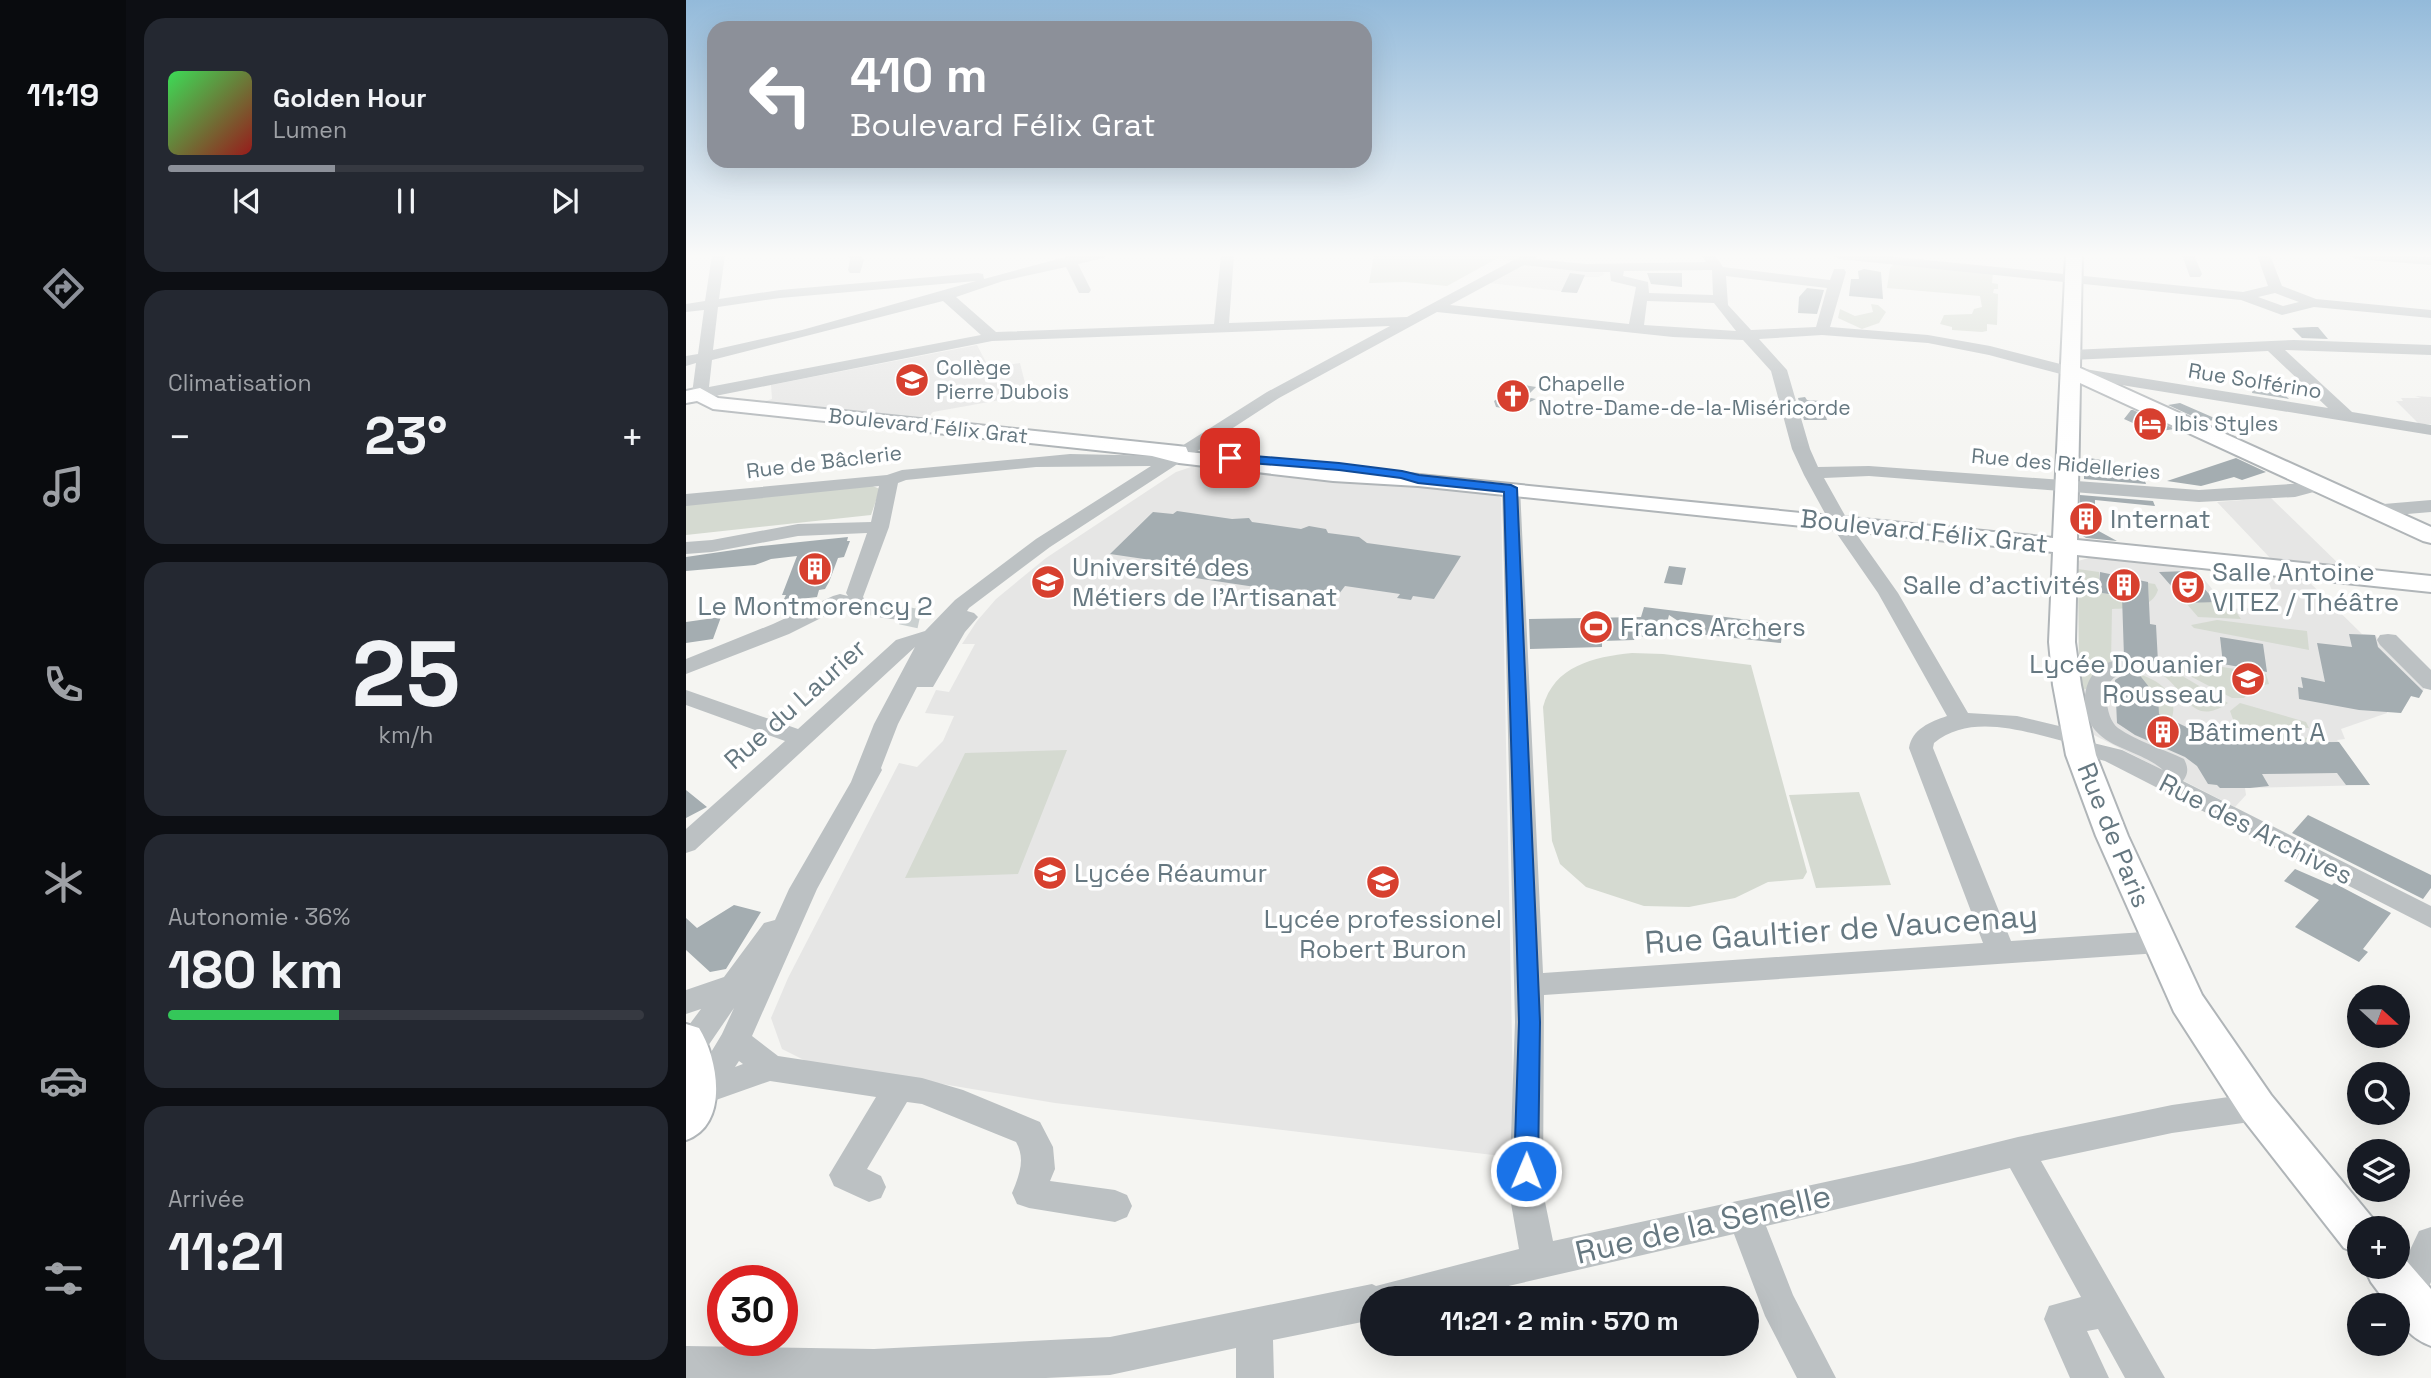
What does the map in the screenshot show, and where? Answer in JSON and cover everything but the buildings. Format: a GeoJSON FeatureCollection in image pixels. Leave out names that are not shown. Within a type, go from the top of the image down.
{"type":"FeatureCollection","features":[{"type":"Feature","properties":{"kind":"main road","name":"Rue de Paris"},"geometry":{"type":"LineString","coordinates":[[2073,319],[2062,642],[2078,742],[2112,836],[2187,1002],[2257,1107],[2347,1219]]}},
{"type":"Feature","properties":{"kind":"main road"},"geometry":{"type":"LineString","coordinates":[[2071,363],[2315,486],[2431,536]]}},
{"type":"Feature","properties":{"kind":"main road","name":"Boulevard Félix Grat"},"geometry":{"type":"LineString","coordinates":[[696,399],[1334,474],[1511,488],[2431,584]]}},
{"type":"Feature","properties":{"kind":"main road"},"geometry":{"type":"LineString","coordinates":[[687,1046],[695,1067],[695,1107]]}},
{"type":"Feature","properties":{"kind":"street"},"geometry":{"type":"LineString","coordinates":[[709,319],[696,399],[992,338],[1414,320]]}},
{"type":"Feature","properties":{"kind":"street"},"geometry":{"type":"LineString","coordinates":[[686,360],[854,319]]}},
{"type":"Feature","properties":{"kind":"street"},"geometry":{"type":"LineString","coordinates":[[972,319],[992,338]]}},
{"type":"Feature","properties":{"kind":"street"},"geometry":{"type":"LineString","coordinates":[[1221,329],[1222,319]]}},
{"type":"Feature","properties":{"kind":"street"},"geometry":{"type":"LineString","coordinates":[[1525,319],[1608,330],[1746,335],[1822,331],[1938,341],[2071,363],[2272,346],[2298,319]]}},
{"type":"Feature","properties":{"kind":"street"},"geometry":{"type":"LineString","coordinates":[[1636,329],[1638,319]]}},
{"type":"Feature","properties":{"kind":"street"},"geometry":{"type":"LineString","coordinates":[[1732,319],[1779,370],[1801,449],[1812,473],[1888,593],[1960,719],[1946,721],[1928,732],[1922,740],[1921,748],[2001,953]]}},
{"type":"Feature","properties":{"kind":"street"},"geometry":{"type":"LineString","coordinates":[[1822,331],[1826,319]]}},
{"type":"Feature","properties":{"kind":"street"},"geometry":{"type":"LineString","coordinates":[[2275,319],[2288,329],[2431,350]]}},
{"type":"Feature","properties":{"kind":"street"},"geometry":{"type":"LineString","coordinates":[[687,1046],[717,1034],[742,998],[863,780],[886,724],[939,627],[1179,457],[1282,390],[1414,320]]}},
{"type":"Feature","properties":{"kind":"street"},"geometry":{"type":"LineString","coordinates":[[2272,346],[2347,417]]}},
{"type":"Feature","properties":{"kind":"street","name":"Rue Solférino"},"geometry":{"type":"LineString","coordinates":[[2071,363],[2347,417],[2431,430]]}},
{"type":"Feature","properties":{"kind":"street","name":"Rue de Bâclerie"},"geometry":{"type":"LineString","coordinates":[[686,500],[890,480],[902,475],[1030,462],[1179,457]]}},
{"type":"Feature","properties":{"kind":"street","name":"Rue des Ridelleries"},"geometry":{"type":"LineString","coordinates":[[1812,473],[1870,471],[2199,496],[2295,491],[2315,486]]}},
{"type":"Feature","properties":{"kind":"street"},"geometry":{"type":"LineString","coordinates":[[686,667],[850,598],[864,575],[890,480]]}},
{"type":"Feature","properties":{"kind":"street"},"geometry":{"type":"LineString","coordinates":[[1511,488],[1530,1022],[1526,1192],[1539,1261]]}},
{"type":"Feature","properties":{"kind":"street"},"geometry":{"type":"LineString","coordinates":[[2372,511],[2431,506]]}},
{"type":"Feature","properties":{"kind":"street"},"geometry":{"type":"LineString","coordinates":[[686,548],[712,546],[798,530],[879,527]]}},
{"type":"Feature","properties":{"kind":"street"},"geometry":{"type":"LineString","coordinates":[[850,598],[858,605],[901,615]]}},
{"type":"Feature","properties":{"kind":"street","name":"Rue du Laurier"},"geometry":{"type":"LineString","coordinates":[[686,844],[888,660],[913,640],[939,627]]}},
{"type":"Feature","properties":{"kind":"street"},"geometry":{"type":"LineString","coordinates":[[2388,639],[2431,682]]}},
{"type":"Feature","properties":{"kind":"street"},"geometry":{"type":"LineString","coordinates":[[2122,665],[2102,677],[2097,687],[2098,715],[2102,726],[2109,733],[2175,765],[2175,775]]}},
{"type":"Feature","properties":{"kind":"street"},"geometry":{"type":"LineString","coordinates":[[686,697],[801,738]]}},
{"type":"Feature","properties":{"kind":"street","name":"Rue des Archives"},"geometry":{"type":"LineString","coordinates":[[1960,719],[1993,720],[2078,742],[2113,755],[2431,918]]}},
{"type":"Feature","properties":{"kind":"street","name":"Rue Gaultier de Vaucenay"},"geometry":{"type":"LineString","coordinates":[[1528,985],[2159,942]]}},
{"type":"Feature","properties":{"kind":"street"},"geometry":{"type":"LineString","coordinates":[[686,1002],[742,998]]}},
{"type":"Feature","properties":{"kind":"street"},"geometry":{"type":"LineString","coordinates":[[695,1107],[735,1040],[742,998]]}},
{"type":"Feature","properties":{"kind":"street"},"geometry":{"type":"LineString","coordinates":[[735,1040],[770,1068],[899,1087],[952,1100],[1028,1132],[1037,1147],[1038,1169],[1029,1193],[1115,1206]]}},
{"type":"Feature","properties":{"kind":"street"},"geometry":{"type":"LineString","coordinates":[[695,1107],[770,1068]]}},
{"type":"Feature","properties":{"kind":"street"},"geometry":{"type":"LineString","coordinates":[[869,1186],[846,1175],[899,1087]]}},
{"type":"Feature","properties":{"kind":"street","name":"Rue de la Senelle"},"geometry":{"type":"LineString","coordinates":[[1438,1286],[1744,1214],[1913,1178],[2018,1151],[2172,1119],[2257,1107]]}},
{"type":"Feature","properties":{"kind":"street"},"geometry":{"type":"LineString","coordinates":[[2018,1151],[2146,1378]]}},
{"type":"Feature","properties":{"kind":"street"},"geometry":{"type":"LineString","coordinates":[[1744,1214],[1778,1304],[1817,1378]]}},
{"type":"Feature","properties":{"kind":"street"},"geometry":{"type":"LineString","coordinates":[[686,1365],[874,1368],[1110,1356],[1360,1305]]}},
{"type":"Feature","properties":{"kind":"street"},"geometry":{"type":"LineString","coordinates":[[2091,1378],[2062,1319],[2106,1309]]}},
{"type":"Feature","properties":{"kind":"street"},"geometry":{"type":"LineString","coordinates":[[1254,1327],[1255,1378]]}},
{"type":"Feature","properties":{"kind":"shaded area"},"geometry":{"type":"Polygon","coordinates":[[[1841,319],[1881,319],[1879,323],[1862,329],[1841,319]]]}},
{"type":"Feature","properties":{"kind":"shaded area"},"geometry":{"type":"Polygon","coordinates":[[[1942,319],[1997,319],[1997,325],[1987,324],[1987,331],[1982,332],[1952,330],[1952,327],[1940,324],[1942,319]]]}},
{"type":"Feature","properties":{"kind":"shaded area","name":"Collège Pierre Dubois"},"geometry":{"type":"Polygon","coordinates":[[[977,345],[989,368],[1020,363],[1028,395],[933,412],[924,422],[759,403],[772,399],[771,385],[977,345]]]}},
{"type":"Feature","properties":{"kind":"shaded area"},"geometry":{"type":"Polygon","coordinates":[[[2415,396],[2431,397],[2431,424],[2419,424],[2396,401],[2403,401],[2401,398],[2421,398],[2415,396]]]}},
{"type":"Feature","properties":{"kind":"shaded area"},"geometry":{"type":"Polygon","coordinates":[[[1205,466],[1399,486],[1490,491],[1501,498],[1513,1089],[1510,1157],[1055,1103],[806,1061],[782,1049],[771,1018],[788,978],[899,763],[917,767],[943,741],[954,716],[925,713],[936,690],[949,692],[975,644],[962,644],[977,621],[996,599],[1046,558],[1176,472],[1205,466]]]}},
{"type":"Feature","properties":{"kind":"shaded area"},"geometry":{"type":"Polygon","coordinates":[[[870,485],[880,489],[871,515],[686,535],[686,503],[870,485]]]}},
{"type":"Feature","properties":{"kind":"shaded area"},"geometry":{"type":"Polygon","coordinates":[[[2271,498],[2343,568],[2272,560],[2217,502],[2271,498]]]}},
{"type":"Feature","properties":{"kind":"shaded area","name":"Lycée Douanier Rousseau"},"geometry":{"type":"Polygon","coordinates":[[[2099,555],[2192,565],[2229,609],[2278,607],[2265,572],[2303,576],[2362,634],[2375,635],[2424,689],[2419,698],[2411,696],[2401,713],[2387,710],[2387,713],[2341,729],[2345,739],[2337,740],[2370,785],[2245,788],[2246,795],[2235,807],[2090,733],[2079,669],[2078,561],[2099,555]]]}},
{"type":"Feature","properties":{"kind":"shaded area"},"geometry":{"type":"Polygon","coordinates":[[[2078,569],[2099,572],[2099,588],[2102,593],[2149,601],[2148,583],[2155,584],[2158,590],[2151,601],[2145,604],[2112,609],[2111,662],[2090,688],[2082,690],[2079,669],[2078,569]]]}},
{"type":"Feature","properties":{"kind":"shaded area"},"geometry":{"type":"Polygon","coordinates":[[[2222,601],[2229,609],[2234,609],[2241,619],[2198,617],[2186,603],[2222,601]]]}},
{"type":"Feature","properties":{"kind":"shaded area"},"geometry":{"type":"Polygon","coordinates":[[[2217,620],[2307,631],[2309,650],[2194,628],[2191,625],[2217,620]]]}},
{"type":"Feature","properties":{"kind":"shaded area"},"geometry":{"type":"Polygon","coordinates":[[[1632,653],[1663,654],[1751,665],[1807,872],[1803,879],[1768,882],[1735,898],[1689,907],[1644,906],[1586,887],[1560,864],[1552,841],[1543,707],[1556,682],[1577,666],[1603,657],[1632,653]]]}},
{"type":"Feature","properties":{"kind":"shaded area"},"geometry":{"type":"Polygon","coordinates":[[[2167,658],[2266,674],[2269,684],[2254,687],[2244,698],[2232,698],[2167,664],[2167,658]]]}},
{"type":"Feature","properties":{"kind":"shaded area"},"geometry":{"type":"Polygon","coordinates":[[[2168,671],[2179,674],[2228,703],[2216,710],[2199,710],[2164,676],[2168,671]]]}},
{"type":"Feature","properties":{"kind":"shaded area"},"geometry":{"type":"Polygon","coordinates":[[[2123,672],[2152,679],[2167,692],[2172,700],[2171,720],[2159,714],[2158,693],[2135,676],[2111,677],[2123,672]]]}},
{"type":"Feature","properties":{"kind":"shaded area"},"geometry":{"type":"Polygon","coordinates":[[[2240,703],[2306,722],[2309,728],[2239,725],[2234,722],[2230,711],[2240,703]]]}},
{"type":"Feature","properties":{"kind":"shaded area"},"geometry":{"type":"Polygon","coordinates":[[[2266,732],[2291,734],[2323,742],[2221,743],[2237,736],[2266,732]]]}},
{"type":"Feature","properties":{"kind":"shaded area"},"geometry":{"type":"Polygon","coordinates":[[[1067,750],[1018,874],[905,878],[965,753],[1067,750]]]}},
{"type":"Feature","properties":{"kind":"shaded area"},"geometry":{"type":"Polygon","coordinates":[[[1859,792],[1891,885],[1816,888],[1789,795],[1859,792]]]}},
{"type":"Feature","properties":{"kind":"tunnel"},"geometry":{"type":"LineString","coordinates":[[901,615],[924,620]]}},
{"type":"Feature","properties":{"kind":"place","name":"Collège Pierre Dubois"},"geometry":{"type":"Point","coordinates":[912,380]}},
{"type":"Feature","properties":{"kind":"place","name":"Chapelle Notre-Dame-de-la-Miséricorde"},"geometry":{"type":"Point","coordinates":[1513,396]}},
{"type":"Feature","properties":{"kind":"place","name":"Ibis Styles"},"geometry":{"type":"Point","coordinates":[2150,424]}},
{"type":"Feature","properties":{"kind":"place","name":"Internat"},"geometry":{"type":"Point","coordinates":[2086,519]}},
{"type":"Feature","properties":{"kind":"place","name":"Le Montmorency 2"},"geometry":{"type":"Point","coordinates":[815,569]}},
{"type":"Feature","properties":{"kind":"place","name":"Université des Métiers de l'Artisanat"},"geometry":{"type":"Point","coordinates":[1048,582]}},
{"type":"Feature","properties":{"kind":"place","name":"Salle d'activités"},"geometry":{"type":"Point","coordinates":[2124,585]}},
{"type":"Feature","properties":{"kind":"place","name":"Salle Antoine VITEZ / Théâtre"},"geometry":{"type":"Point","coordinates":[2188,587]}},
{"type":"Feature","properties":{"kind":"place","name":"Francs Archers"},"geometry":{"type":"Point","coordinates":[1596,627]}},
{"type":"Feature","properties":{"kind":"place","name":"Lycée Douanier Rousseau"},"geometry":{"type":"Point","coordinates":[2248,679]}},
{"type":"Feature","properties":{"kind":"place","name":"Bâtiment A"},"geometry":{"type":"Point","coordinates":[2163,732]}},
{"type":"Feature","properties":{"kind":"place","name":"Lycée Réaumur"},"geometry":{"type":"Point","coordinates":[1050,873]}},
{"type":"Feature","properties":{"kind":"place","name":"Lycée professionel Robert Buron"},"geometry":{"type":"Point","coordinates":[1383,882]}},
{"type":"Feature","properties":{"kind":"route"},"geometry":{"type":"LineString","coordinates":[[1230,458],[1339,466],[1402,474],[1418,479],[1511,488],[1509,495],[1530,1022],[1526,1171]]}}]}
